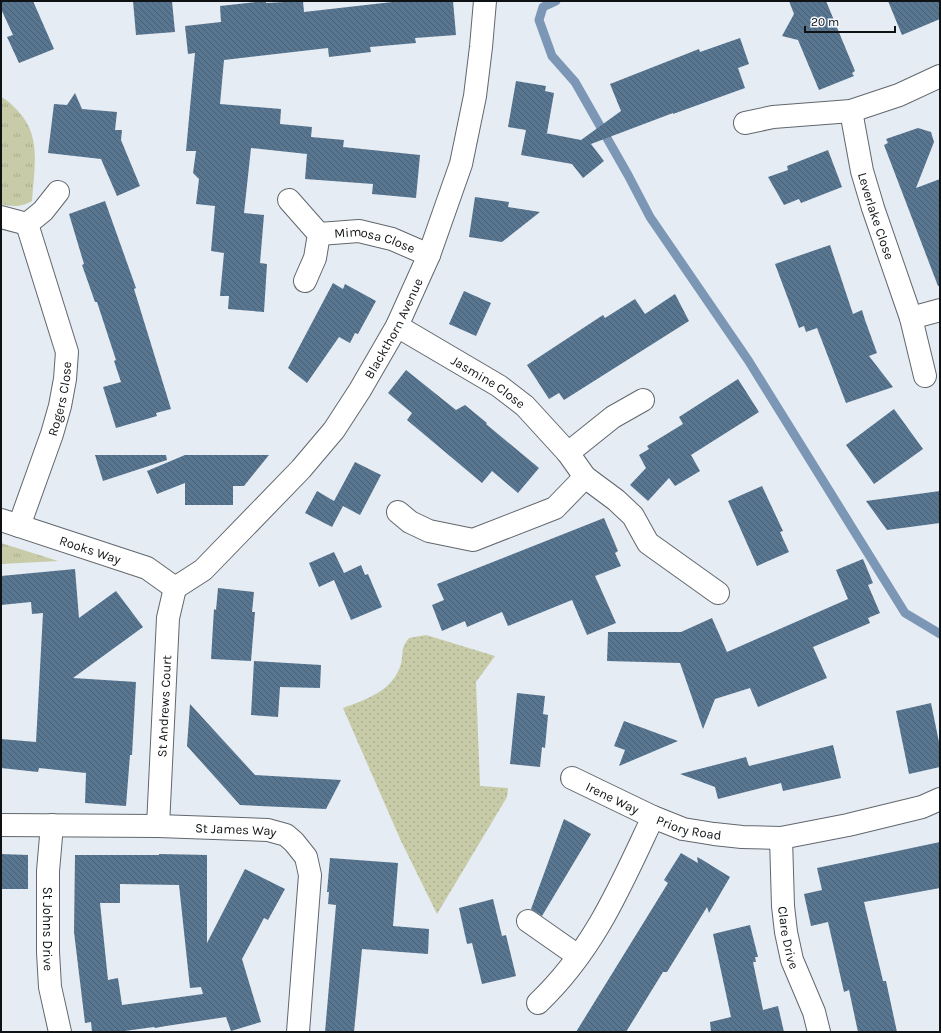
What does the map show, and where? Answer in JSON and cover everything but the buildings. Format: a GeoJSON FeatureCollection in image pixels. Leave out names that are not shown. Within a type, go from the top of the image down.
{"type":"FeatureCollection","features":[{"type":"Feature","properties":{"kind":"street","name":"Blackthorn Avenue"},"geometry":{"type":"LineString","coordinates":[[175,588],[203,570],[306,463],[334,430],[360,390],[397,326],[429,255],[461,164],[468,133],[481,47],[485,1]]}},
{"type":"Feature","properties":{"kind":"street"},"geometry":{"type":"LineString","coordinates":[[745,123],[773,117],[851,111],[899,95],[940,76]]}},
{"type":"Feature","properties":{"kind":"street","name":"Leverlake Close"},"geometry":{"type":"LineString","coordinates":[[851,111],[864,177],[873,208],[911,318],[925,376]]}},
{"type":"Feature","properties":{"kind":"street"},"geometry":{"type":"LineString","coordinates":[[1,217],[27,224],[43,211],[58,192]]}},
{"type":"Feature","properties":{"kind":"street","name":"Mimosa Close"},"geometry":{"type":"LineString","coordinates":[[289,200],[319,234]]}},
{"type":"Feature","properties":{"kind":"street","name":"Rogers Close"},"geometry":{"type":"LineString","coordinates":[[10,523],[52,434],[60,406],[65,379],[66,352],[27,224]]}},
{"type":"Feature","properties":{"kind":"street","name":"Mimosa Close"},"geometry":{"type":"LineString","coordinates":[[319,234],[359,231],[392,238],[429,255]]}},
{"type":"Feature","properties":{"kind":"street","name":"Mimosa Close"},"geometry":{"type":"LineString","coordinates":[[305,281],[315,258],[319,234]]}},
{"type":"Feature","properties":{"kind":"street"},"geometry":{"type":"LineString","coordinates":[[911,318],[940,310]]}},
{"type":"Feature","properties":{"kind":"street","name":"Jasmine Close"},"geometry":{"type":"LineString","coordinates":[[397,326],[499,386],[525,406],[568,454],[585,477],[616,500],[634,516],[648,543],[718,593]]}},
{"type":"Feature","properties":{"kind":"street"},"geometry":{"type":"LineString","coordinates":[[568,454],[613,417],[643,400]]}},
{"type":"Feature","properties":{"kind":"street"},"geometry":{"type":"LineString","coordinates":[[398,512],[410,522],[429,531],[473,540],[555,508],[585,477]]}},
{"type":"Feature","properties":{"kind":"street","name":"Rooks Way"},"geometry":{"type":"LineString","coordinates":[[10,523],[147,568],[175,588]]}},
{"type":"Feature","properties":{"kind":"street","name":"St Andrews Court"},"geometry":{"type":"LineString","coordinates":[[158,826],[168,618],[175,588]]}},
{"type":"Feature","properties":{"kind":"street","name":"Irene Way"},"geometry":{"type":"LineString","coordinates":[[572,778],[653,817]]}},
{"type":"Feature","properties":{"kind":"street","name":"Priory Road"},"geometry":{"type":"LineString","coordinates":[[578,956],[596,931],[614,899],[653,817],[683,828],[714,834],[742,837],[780,838],[856,823],[922,807],[940,799]]}},
{"type":"Feature","properties":{"kind":"street","name":"St James Way"},"geometry":{"type":"LineString","coordinates":[[1,825],[158,826],[268,830],[286,835],[294,842],[306,857],[310,875],[298,1032]]}},
{"type":"Feature","properties":{"kind":"street","name":"St Johns Drive"},"geometry":{"type":"LineString","coordinates":[[52,825],[48,871],[48,952],[50,987],[60,1032]]}},
{"type":"Feature","properties":{"kind":"street","name":"Clare Drive"},"geometry":{"type":"LineString","coordinates":[[780,838],[783,906],[786,932],[792,960],[814,1012],[819,1032]]}},
{"type":"Feature","properties":{"kind":"street"},"geometry":{"type":"LineString","coordinates":[[528,921],[578,956],[555,987],[538,1003]]}},
{"type":"Feature","properties":{"kind":"green space"},"geometry":{"type":"Polygon","coordinates":[[[1,97],[12,105],[26,121],[34,142],[35,165],[32,201],[21,205],[10,206],[1,204],[1,97]]]}},
{"type":"Feature","properties":{"kind":"green space"},"geometry":{"type":"Polygon","coordinates":[[[1,543],[58,561],[1,564],[1,543]]]}},
{"type":"Feature","properties":{"kind":"green space"},"geometry":{"type":"Polygon","coordinates":[[[426,635],[495,656],[476,682],[480,786],[508,788],[507,797],[437,914],[401,841],[343,708],[378,693],[392,681],[401,664],[403,648],[406,642],[409,638],[426,635]]]}},
{"type":"Feature","properties":{"kind":"waterway"},"geometry":{"type":"LineString","coordinates":[[556,1],[543,7],[539,20],[552,56],[575,82],[650,217],[748,360],[905,613],[940,634]]}}]}
